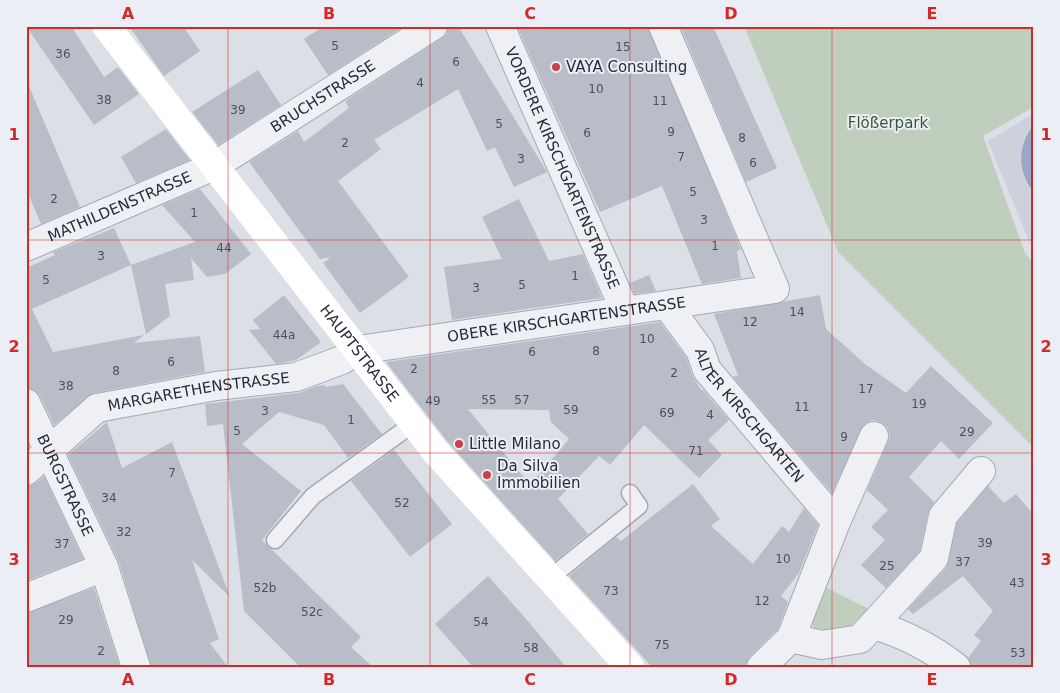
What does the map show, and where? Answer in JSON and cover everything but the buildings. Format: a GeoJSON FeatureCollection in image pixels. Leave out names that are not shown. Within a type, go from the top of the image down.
{"type":"FeatureCollection","features":[{"type":"Feature","properties":{"kind":"street","name":"HAUPTSTRASSE"},"geometry":{"type":"LineString","coordinates":[[106,26],[435,451],[630,667]]}},
{"type":"Feature","properties":{"kind":"street","name":"BRUCHSTRASSE"},"geometry":{"type":"LineString","coordinates":[[214,166],[432,26]]}},
{"type":"Feature","properties":{"kind":"street","name":"VORDERE KIRSCHGARTENSTRASSE"},"geometry":{"type":"LineString","coordinates":[[500,26],[625,311]]}},
{"type":"Feature","properties":{"kind":"street","name":"OBERE KIRSCHGARTENSTRASSE"},"geometry":{"type":"LineString","coordinates":[[358,350],[775,289],[663,26]]}},
{"type":"Feature","properties":{"kind":"street","name":"MATHILDENSTRASSE"},"geometry":{"type":"LineString","coordinates":[[26,247],[214,166]]}},
{"type":"Feature","properties":{"kind":"street","name":"ALTER KIRSCHGARTEN"},"geometry":{"type":"LineString","coordinates":[[667,305],[700,350],[707,370],[836,522]]}},
{"type":"Feature","properties":{"kind":"street","name":"MARGARETHENSTRASSE"},"geometry":{"type":"LineString","coordinates":[[26,470],[97,408],[216,386],[296,377],[342,360],[358,350]]}},
{"type":"Feature","properties":{"kind":"street","name":"BURGSTRASSE"},"geometry":{"type":"LineString","coordinates":[[26,403],[104,566],[136,667]]}},
{"type":"Feature","properties":{"kind":"street"},"geometry":{"type":"LineString","coordinates":[[761,667],[791,638],[836,522],[874,436]]}},
{"type":"Feature","properties":{"kind":"street"},"geometry":{"type":"LineString","coordinates":[[791,638],[822,645],[860,639],[934,558],[943,516],[981,472]]}},
{"type":"Feature","properties":{"kind":"street"},"geometry":{"type":"LineString","coordinates":[[26,598],[104,566]]}},
{"type":"Feature","properties":{"kind":"street"},"geometry":{"type":"LineString","coordinates":[[874,625],[899,632],[929,646],[956,667]]}},
{"type":"Feature","properties":{"kind":"lane"},"geometry":{"type":"LineString","coordinates":[[275,540],[313,496],[414,422]]}},
{"type":"Feature","properties":{"kind":"lane"},"geometry":{"type":"LineString","coordinates":[[550,578],[639,506],[630,493]]}},
{"type":"Feature","properties":{"kind":"shaded area"},"geometry":{"type":"Polygon","coordinates":[[[1034,113],[1034,253],[988,141],[1034,113]]]}},
{"type":"Feature","properties":{"kind":"green space","name":"Flößerpark"},"geometry":{"type":"Polygon","coordinates":[[[744,26],[1034,26],[1034,107],[983,136],[1025,253],[1034,264],[1034,448],[838,252],[744,26]]]}},
{"type":"Feature","properties":{"kind":"green space"},"geometry":{"type":"Polygon","coordinates":[[[823,586],[869,609],[843,632],[815,629],[808,616],[823,586]]]}},
{"type":"Feature","properties":{"kind":"water"},"geometry":{"type":"Polygon","coordinates":[[[1034,124],[1034,193],[1024,176],[1021,158],[1024,141],[1034,124]]]}},
{"type":"Feature","properties":{"kind":"place","name":"VAYA Consulting"},"geometry":{"type":"Point","coordinates":[556,67]}},
{"type":"Feature","properties":{"kind":"place","name":"Little Milano"},"geometry":{"type":"Point","coordinates":[459,444]}},
{"type":"Feature","properties":{"kind":"place","name":"Da Silva Immobilien"},"geometry":{"type":"Point","coordinates":[487,475]}}]}
